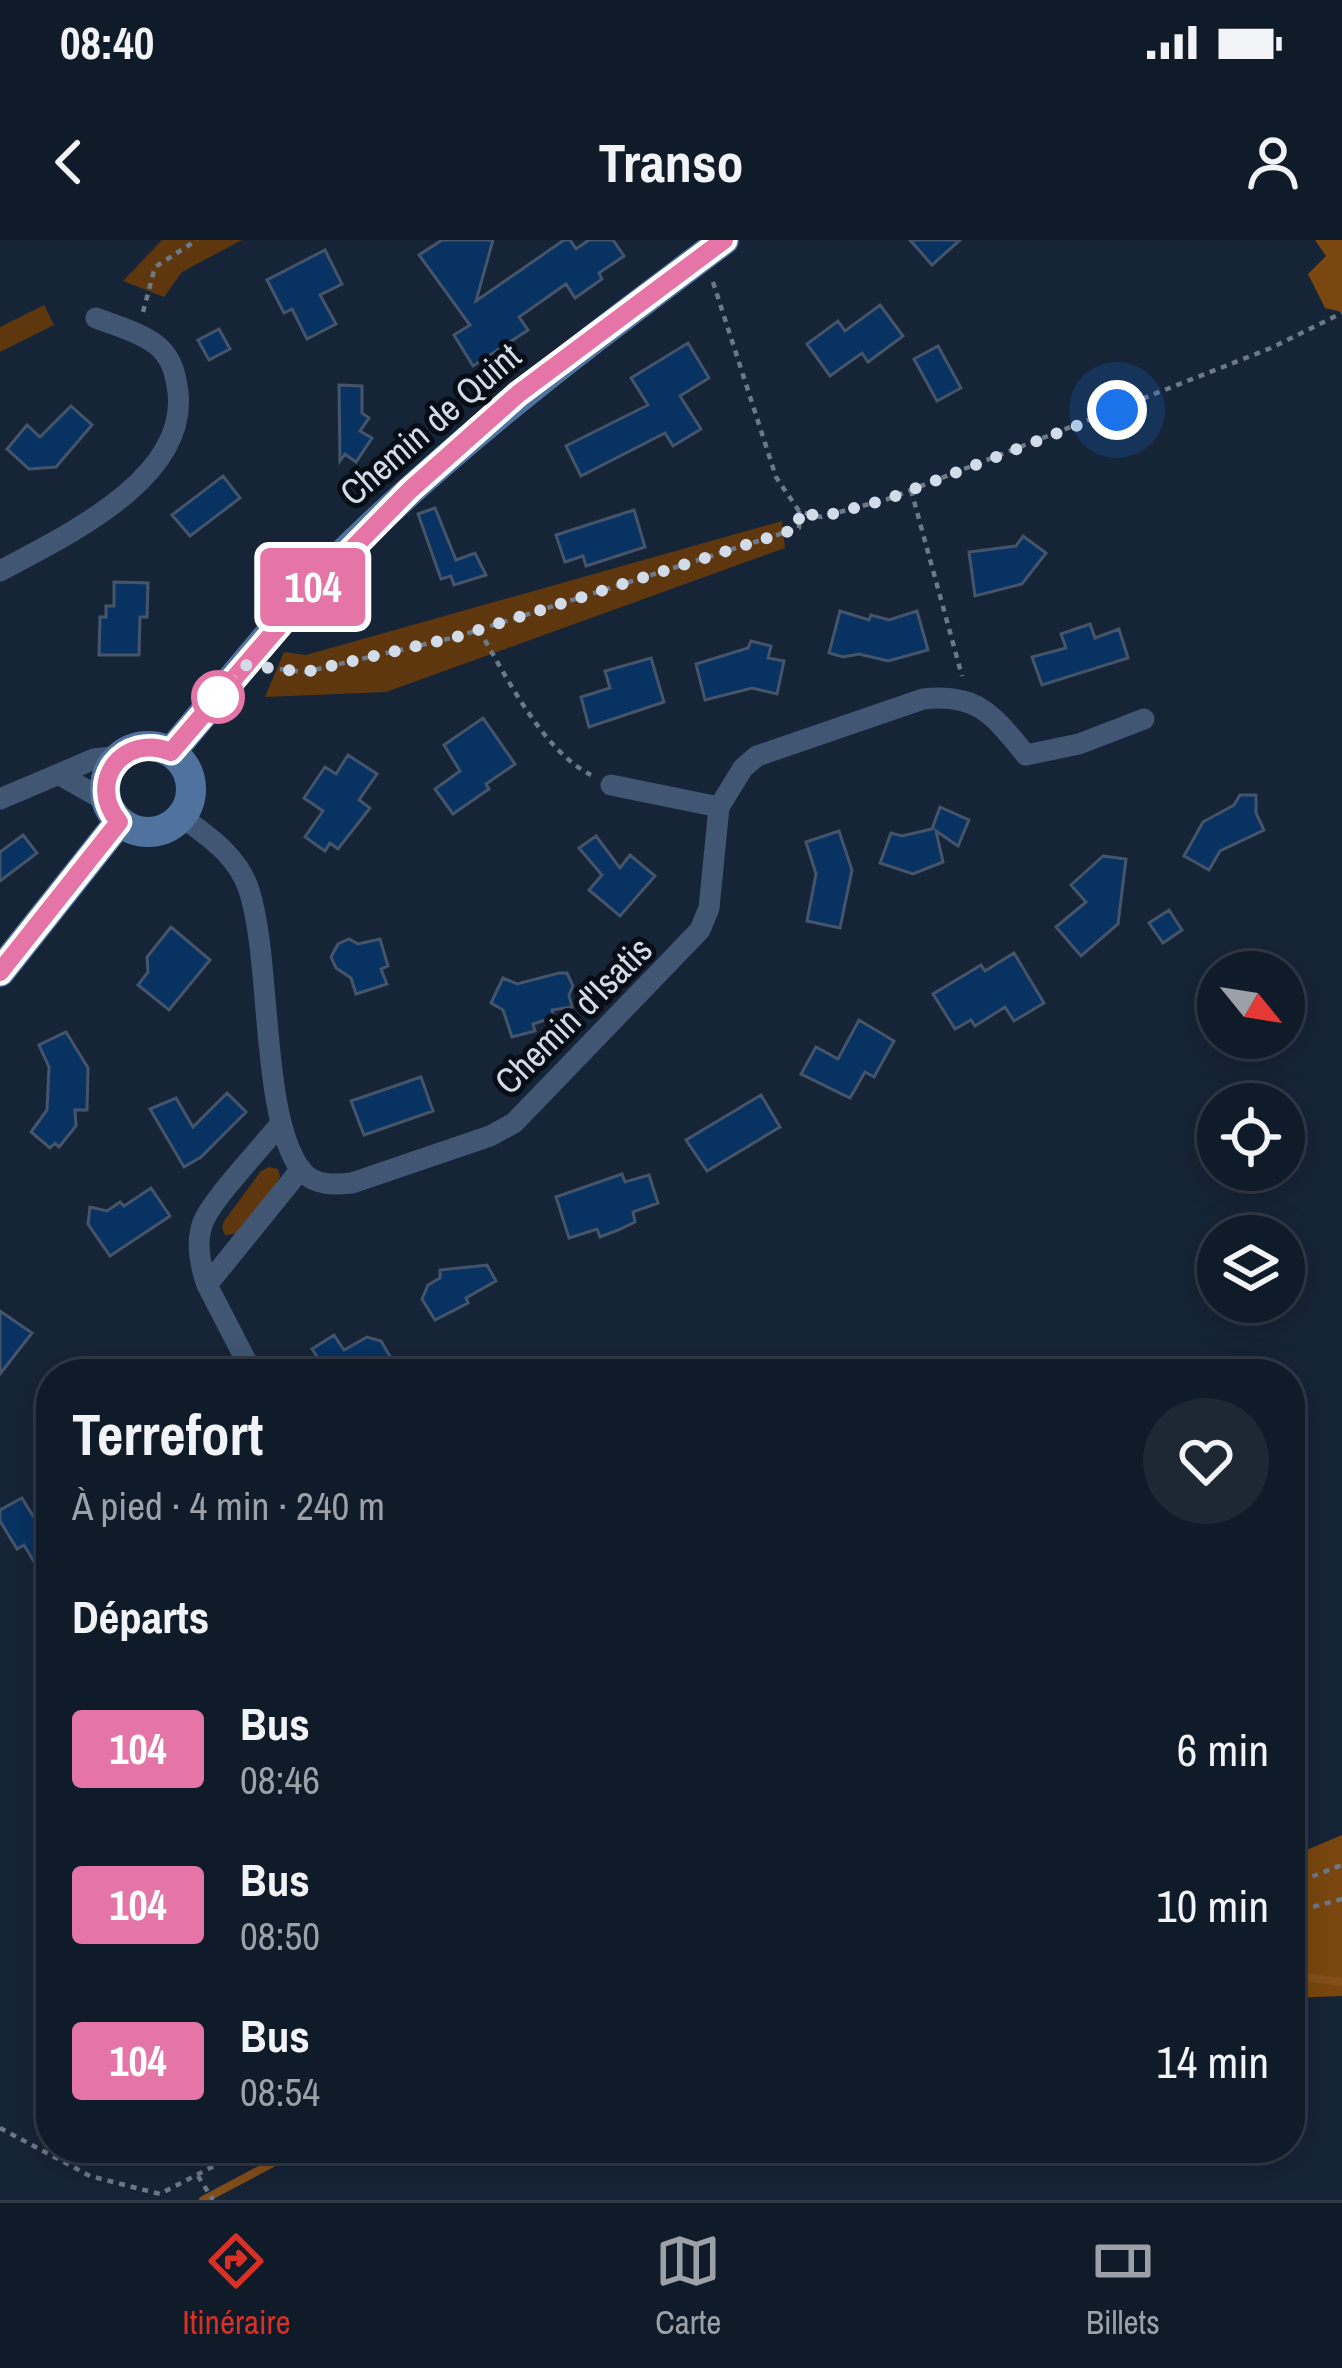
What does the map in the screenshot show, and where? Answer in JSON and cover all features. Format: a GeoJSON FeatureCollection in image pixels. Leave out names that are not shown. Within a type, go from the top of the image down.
{"type":"FeatureCollection","features":[{"type":"Feature","properties":{"kind":"street","name":"Chemin de Quint"},"geometry":{"type":"LineString","coordinates":[[171,752],[347,550],[467,438],[714,247]]}},
{"type":"Feature","properties":{"kind":"street"},"geometry":{"type":"LineString","coordinates":[[0,571],[107,511],[163,454],[179,414],[173,367],[160,346],[96,318]]}},
{"type":"Feature","properties":{"kind":"street"},"geometry":{"type":"LineString","coordinates":[[611,785],[718,807],[729,786],[757,756],[922,699],[968,700],[983,708],[1025,755],[1079,744],[1144,719]]}},
{"type":"Feature","properties":{"kind":"street"},"geometry":{"type":"LineString","coordinates":[[0,799],[94,759],[145,746],[171,752],[188,772],[191,798],[182,817],[155,832],[130,829],[60,775]]}},
{"type":"Feature","properties":{"kind":"street"},"geometry":{"type":"LineString","coordinates":[[0,972],[112,812],[106,777],[120,756]]}},
{"type":"Feature","properties":{"kind":"street","name":"Chemin d'Isatis"},"geometry":{"type":"LineString","coordinates":[[301,1169],[314,1180],[352,1183],[490,1136],[514,1123],[700,929],[709,908],[718,807]]}},
{"type":"Feature","properties":{"kind":"street"},"geometry":{"type":"LineString","coordinates":[[182,817],[227,852],[249,888],[281,1124],[301,1169],[207,1285]]}},
{"type":"Feature","properties":{"kind":"street"},"geometry":{"type":"LineString","coordinates":[[245,1359],[207,1285],[200,1252],[205,1219],[281,1124]]}},
{"type":"Feature","properties":{"kind":"path"},"geometry":{"type":"LineString","coordinates":[[137,335],[155,267],[197,240]]}},
{"type":"Feature","properties":{"kind":"path"},"geometry":{"type":"LineString","coordinates":[[245,665],[305,672],[479,630],[799,528],[799,511],[776,477],[714,247]]}},
{"type":"Feature","properties":{"kind":"path"},"geometry":{"type":"LineString","coordinates":[[799,511],[821,517],[911,490],[1271,348],[1342,313]]}},
{"type":"Feature","properties":{"kind":"path"},"geometry":{"type":"LineString","coordinates":[[911,490],[968,700]]}},
{"type":"Feature","properties":{"kind":"path"},"geometry":{"type":"LineString","coordinates":[[479,630],[518,696],[569,764],[611,785]]}},
{"type":"Feature","properties":{"kind":"path"},"geometry":{"type":"LineString","coordinates":[[1305,1879],[1342,1865]]}},
{"type":"Feature","properties":{"kind":"path"},"geometry":{"type":"LineString","coordinates":[[1305,1909],[1342,1899]]}},
{"type":"Feature","properties":{"kind":"path"},"geometry":{"type":"LineString","coordinates":[[0,2128],[36,2147]]}},
{"type":"Feature","properties":{"kind":"path"},"geometry":{"type":"LineString","coordinates":[[66,2163],[90,2176],[160,2194],[222,2163]]}},
{"type":"Feature","properties":{"kind":"path"},"geometry":{"type":"LineString","coordinates":[[198,2176],[213,2200]]}},
{"type":"Feature","properties":{"kind":"shaded area"},"geometry":{"type":"Polygon","coordinates":[[[162,240],[242,240],[182,272],[164,297],[123,281],[162,240]]]}},
{"type":"Feature","properties":{"kind":"shaded area"},"geometry":{"type":"Polygon","coordinates":[[[1315,240],[1342,240],[1342,312],[1325,308],[1308,274],[1326,256],[1315,240]]]}},
{"type":"Feature","properties":{"kind":"shaded area"},"geometry":{"type":"Polygon","coordinates":[[[44,305],[54,325],[0,352],[0,327],[44,305]]]}},
{"type":"Feature","properties":{"kind":"shaded area"},"geometry":{"type":"Polygon","coordinates":[[[782,521],[785,548],[386,692],[265,697],[284,652],[306,655],[782,521]]]}},
{"type":"Feature","properties":{"kind":"shaded area"},"geometry":{"type":"Polygon","coordinates":[[[269,1167],[278,1169],[277,1184],[240,1233],[225,1235],[224,1221],[269,1167]]]}},
{"type":"Feature","properties":{"kind":"shaded area"},"geometry":{"type":"Polygon","coordinates":[[[1342,1835],[1342,1996],[1305,1997],[1305,1851],[1342,1835]]]}},
{"type":"Feature","properties":{"kind":"building"},"geometry":{"type":"Polygon","coordinates":[[[442,240],[493,240],[476,301],[564,240],[576,249],[589,240],[613,240],[624,256],[575,298],[566,284],[519,317],[528,330],[473,366],[454,335],[470,325],[419,255],[442,240]]]}},
{"type":"Feature","properties":{"kind":"building"},"geometry":{"type":"Polygon","coordinates":[[[910,240],[960,240],[932,265],[910,240]]]}},
{"type":"Feature","properties":{"kind":"building"},"geometry":{"type":"Polygon","coordinates":[[[325,250],[342,284],[320,295],[336,324],[307,339],[292,309],[284,313],[267,280],[325,250]]]}},
{"type":"Feature","properties":{"kind":"building"},"geometry":{"type":"Polygon","coordinates":[[[880,305],[903,336],[868,362],[862,353],[830,376],[807,344],[838,321],[845,331],[880,305]]]}},
{"type":"Feature","properties":{"kind":"building"},"geometry":{"type":"Polygon","coordinates":[[[219,329],[230,349],[209,360],[198,340],[219,329]]]}},
{"type":"Feature","properties":{"kind":"building"},"geometry":{"type":"Polygon","coordinates":[[[688,343],[709,378],[680,396],[701,429],[673,446],[665,433],[581,476],[566,446],[648,405],[631,378],[688,343]]]}},
{"type":"Feature","properties":{"kind":"building"},"geometry":{"type":"Polygon","coordinates":[[[938,346],[961,388],[937,401],[914,359],[938,346]]]}},
{"type":"Feature","properties":{"kind":"building"},"geometry":{"type":"Polygon","coordinates":[[[339,385],[362,386],[362,413],[369,418],[360,431],[372,438],[356,462],[345,454],[340,461],[339,385]]]}},
{"type":"Feature","properties":{"kind":"building"},"geometry":{"type":"Polygon","coordinates":[[[71,406],[92,425],[56,467],[29,469],[7,449],[27,425],[40,437],[71,406]]]}},
{"type":"Feature","properties":{"kind":"building"},"geometry":{"type":"Polygon","coordinates":[[[223,476],[240,498],[190,536],[172,515],[223,476]]]}},
{"type":"Feature","properties":{"kind":"building"},"geometry":{"type":"Polygon","coordinates":[[[435,508],[456,560],[475,553],[486,575],[454,585],[451,576],[441,579],[418,514],[435,508]]]}},
{"type":"Feature","properties":{"kind":"building"},"geometry":{"type":"Polygon","coordinates":[[[634,510],[645,547],[586,566],[583,556],[565,562],[556,535],[634,510]]]}},
{"type":"Feature","properties":{"kind":"building"},"geometry":{"type":"Polygon","coordinates":[[[1023,536],[1046,553],[1022,584],[975,596],[969,552],[1016,546],[1023,536]]]}},
{"type":"Feature","properties":{"kind":"building"},"geometry":{"type":"Polygon","coordinates":[[[114,582],[148,583],[147,617],[140,617],[139,655],[99,655],[100,617],[106,617],[106,606],[114,606],[114,582]]]}},
{"type":"Feature","properties":{"kind":"building"},"geometry":{"type":"Polygon","coordinates":[[[840,611],[869,620],[871,615],[889,620],[917,611],[928,650],[888,661],[829,653],[840,611]]]}},
{"type":"Feature","properties":{"kind":"building"},"geometry":{"type":"Polygon","coordinates":[[[1090,624],[1095,638],[1119,629],[1128,658],[1042,685],[1032,657],[1066,648],[1061,634],[1090,624]]]}},
{"type":"Feature","properties":{"kind":"building"},"geometry":{"type":"Polygon","coordinates":[[[751,641],[771,646],[768,658],[784,661],[777,694],[752,688],[705,700],[696,664],[748,648],[751,641]]]}},
{"type":"Feature","properties":{"kind":"building"},"geometry":{"type":"Polygon","coordinates":[[[651,658],[664,702],[589,727],[581,697],[610,688],[605,671],[651,658]]]}},
{"type":"Feature","properties":{"kind":"building"},"geometry":{"type":"Polygon","coordinates":[[[483,718],[515,764],[453,814],[435,789],[460,771],[444,745],[483,718]]]}},
{"type":"Feature","properties":{"kind":"building"},"geometry":{"type":"Polygon","coordinates":[[[348,755],[377,774],[359,800],[370,808],[338,849],[330,843],[325,851],[305,837],[323,811],[304,798],[325,767],[336,774],[348,755]]]}},
{"type":"Feature","properties":{"kind":"building"},"geometry":{"type":"Polygon","coordinates":[[[1240,795],[1256,795],[1256,813],[1264,830],[1220,851],[1209,870],[1184,856],[1203,822],[1234,805],[1240,795]]]}},
{"type":"Feature","properties":{"kind":"building"},"geometry":{"type":"Polygon","coordinates":[[[940,807],[969,820],[958,846],[936,831],[943,862],[913,874],[880,863],[891,833],[902,836],[932,829],[940,807]]]}},
{"type":"Feature","properties":{"kind":"building"},"geometry":{"type":"Polygon","coordinates":[[[839,831],[852,870],[840,928],[807,921],[816,874],[806,842],[839,831]]]}},
{"type":"Feature","properties":{"kind":"building"},"geometry":{"type":"Polygon","coordinates":[[[23,835],[37,853],[0,881],[0,852],[23,835]]]}},
{"type":"Feature","properties":{"kind":"building"},"geometry":{"type":"Polygon","coordinates":[[[596,836],[620,868],[630,855],[655,876],[620,916],[589,890],[602,875],[579,848],[596,836]]]}},
{"type":"Feature","properties":{"kind":"building"},"geometry":{"type":"Polygon","coordinates":[[[1103,856],[1126,859],[1118,924],[1081,956],[1056,927],[1086,902],[1071,885],[1103,856]]]}},
{"type":"Feature","properties":{"kind":"building"},"geometry":{"type":"Polygon","coordinates":[[[1169,910],[1182,930],[1163,943],[1149,923],[1169,910]]]}},
{"type":"Feature","properties":{"kind":"building"},"geometry":{"type":"Polygon","coordinates":[[[171,927],[210,960],[169,1010],[138,985],[148,972],[147,957],[171,927]]]}},
{"type":"Feature","properties":{"kind":"building"},"geometry":{"type":"Polygon","coordinates":[[[349,939],[358,944],[380,939],[388,966],[381,969],[387,984],[356,994],[351,978],[336,968],[331,957],[338,944],[349,939]]]}},
{"type":"Feature","properties":{"kind":"building"},"geometry":{"type":"Polygon","coordinates":[[[1014,953],[1044,1003],[1014,1021],[1005,1007],[975,1026],[971,1020],[955,1029],[933,994],[981,965],[985,971],[1014,953]]]}},
{"type":"Feature","properties":{"kind":"building"},"geometry":{"type":"Polygon","coordinates":[[[567,973],[573,986],[572,1007],[552,1010],[554,1017],[533,1024],[535,1031],[512,1037],[503,1010],[491,1003],[503,978],[517,984],[567,973]]]}},
{"type":"Feature","properties":{"kind":"building"},"geometry":{"type":"Polygon","coordinates":[[[859,1020],[894,1041],[874,1077],[865,1072],[850,1098],[801,1074],[816,1047],[838,1059],[859,1020]]]}},
{"type":"Feature","properties":{"kind":"building"},"geometry":{"type":"Polygon","coordinates":[[[66,1032],[88,1068],[87,1110],[75,1110],[76,1126],[59,1147],[55,1143],[50,1148],[31,1132],[47,1110],[49,1067],[39,1045],[66,1032]]]}},
{"type":"Feature","properties":{"kind":"building"},"geometry":{"type":"Polygon","coordinates":[[[421,1077],[433,1111],[364,1135],[351,1101],[421,1077]]]}},
{"type":"Feature","properties":{"kind":"building"},"geometry":{"type":"Polygon","coordinates":[[[227,1093],[246,1112],[201,1157],[184,1167],[150,1109],[176,1098],[193,1127],[227,1093]]]}},
{"type":"Feature","properties":{"kind":"building"},"geometry":{"type":"Polygon","coordinates":[[[761,1095],[780,1127],[707,1171],[686,1140],[761,1095]]]}},
{"type":"Feature","properties":{"kind":"building"},"geometry":{"type":"Polygon","coordinates":[[[622,1174],[625,1182],[649,1175],[658,1203],[633,1212],[635,1222],[618,1230],[600,1237],[597,1229],[569,1238],[556,1197],[622,1174]]]}},
{"type":"Feature","properties":{"kind":"building"},"geometry":{"type":"Polygon","coordinates":[[[151,1188],[170,1216],[110,1256],[88,1224],[90,1207],[107,1211],[120,1202],[124,1206],[151,1188]]]}},
{"type":"Feature","properties":{"kind":"building"},"geometry":{"type":"Polygon","coordinates":[[[487,1265],[496,1281],[435,1320],[422,1299],[428,1285],[440,1278],[440,1270],[487,1265]]]}},
{"type":"Feature","properties":{"kind":"building"},"geometry":{"type":"Polygon","coordinates":[[[0,1311],[32,1333],[0,1374],[0,1311]]]}},
{"type":"Feature","properties":{"kind":"building"},"geometry":{"type":"Polygon","coordinates":[[[334,1335],[344,1350],[367,1337],[381,1341],[391,1358],[316,1359],[312,1349],[334,1335]]]}},
{"type":"Feature","properties":{"kind":"building"},"geometry":{"type":"Polygon","coordinates":[[[22,1498],[36,1517],[36,1565],[24,1545],[17,1549],[0,1521],[0,1510],[22,1498]]]}},
{"type":"Feature","properties":{"kind":"waterway"},"geometry":{"type":"LineString","coordinates":[[1305,1977],[1342,1982]]}},
{"type":"Feature","properties":{"kind":"waterway"},"geometry":{"type":"LineString","coordinates":[[203,2200],[273,2163]]}},
{"type":"Feature","properties":{"kind":"bus line","name":"104"},"geometry":{"type":"LineString","coordinates":[[0,972],[119,822],[104,789],[120,756],[145,746],[171,752],[347,550],[410,490],[518,394],[724,240]]}},
{"type":"Feature","properties":{"kind":"route"},"geometry":{"type":"LineString","coordinates":[[218,697],[245,665],[305,672],[456,637],[799,528],[799,511],[821,517],[888,499],[1117,410]]}}]}
